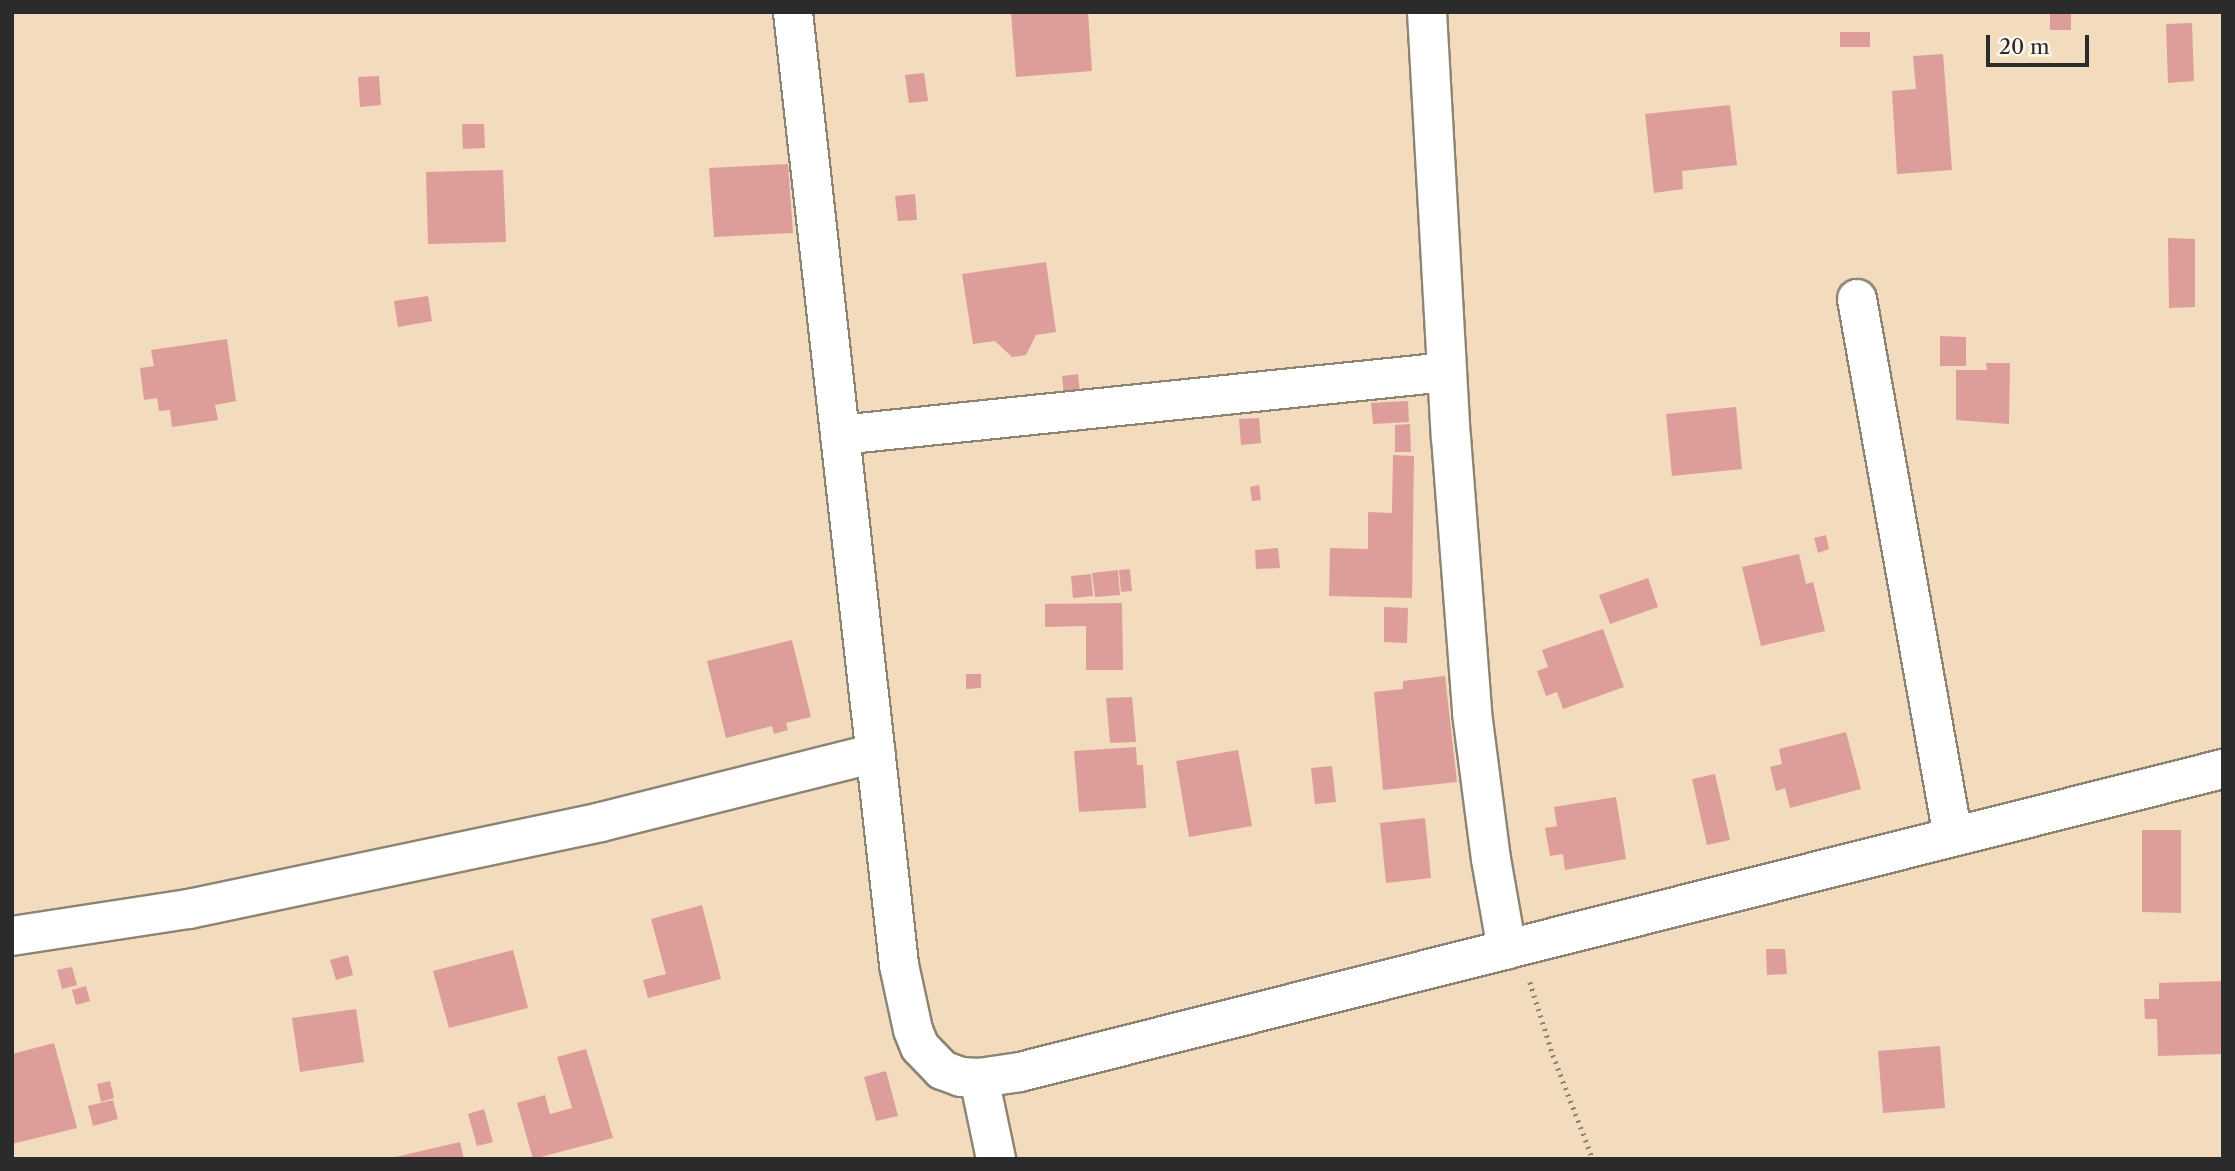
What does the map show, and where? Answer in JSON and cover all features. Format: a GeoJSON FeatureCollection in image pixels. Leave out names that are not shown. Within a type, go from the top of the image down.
{"type":"FeatureCollection","features":[{"type":"Feature","properties":{"kind":"street"},"geometry":{"type":"LineString","coordinates":[[793,12],[899,965],[913,1030],[925,1054],[942,1070],[961,1077],[979,1078],[1020,1072],[2223,769]]}},
{"type":"Feature","properties":{"kind":"street"},"geometry":{"type":"LineString","coordinates":[[1427,12],[1447,372],[1472,713],[1491,859],[1514,949]]}},
{"type":"Feature","properties":{"kind":"street"},"geometry":{"type":"LineString","coordinates":[[1857,299],[1954,837]]}},
{"type":"Feature","properties":{"kind":"street"},"geometry":{"type":"LineString","coordinates":[[840,435],[1447,372]]}},
{"type":"Feature","properties":{"kind":"street"},"geometry":{"type":"LineString","coordinates":[[12,936],[189,909],[601,822],[875,753]]}},
{"type":"Feature","properties":{"kind":"street"},"geometry":{"type":"LineString","coordinates":[[979,1078],[996,1159]]}},
{"type":"Feature","properties":{"kind":"path"},"geometry":{"type":"LineString","coordinates":[[1514,949],[1593,1159]]}},
{"type":"Feature","properties":{"kind":"building"},"geometry":{"type":"Polygon","coordinates":[[[1011,12],[1088,12],[1092,71],[1016,77],[1011,12]]]}},
{"type":"Feature","properties":{"kind":"building"},"geometry":{"type":"Polygon","coordinates":[[[2050,12],[2071,12],[2071,30],[2050,30],[2050,12]]]}},
{"type":"Feature","properties":{"kind":"building"},"geometry":{"type":"Polygon","coordinates":[[[2192,23],[2194,81],[2168,83],[2166,24],[2192,23]]]}},
{"type":"Feature","properties":{"kind":"building"},"geometry":{"type":"Polygon","coordinates":[[[1840,32],[1870,32],[1870,47],[1840,47],[1840,32]]]}},
{"type":"Feature","properties":{"kind":"building"},"geometry":{"type":"Polygon","coordinates":[[[1943,54],[1952,170],[1897,174],[1892,91],[1916,89],[1913,56],[1943,54]]]}},
{"type":"Feature","properties":{"kind":"building"},"geometry":{"type":"Polygon","coordinates":[[[924,73],[928,101],[909,103],[905,75],[924,73]]]}},
{"type":"Feature","properties":{"kind":"building"},"geometry":{"type":"Polygon","coordinates":[[[379,76],[381,105],[360,107],[358,77],[379,76]]]}},
{"type":"Feature","properties":{"kind":"building"},"geometry":{"type":"Polygon","coordinates":[[[1730,105],[1737,165],[1682,171],[1683,189],[1654,193],[1645,114],[1730,105]]]}},
{"type":"Feature","properties":{"kind":"building"},"geometry":{"type":"Polygon","coordinates":[[[462,124],[484,124],[485,148],[463,149],[462,124]]]}},
{"type":"Feature","properties":{"kind":"building"},"geometry":{"type":"Polygon","coordinates":[[[788,164],[793,233],[714,237],[709,168],[788,164]]]}},
{"type":"Feature","properties":{"kind":"building"},"geometry":{"type":"Polygon","coordinates":[[[503,170],[506,242],[428,244],[426,172],[503,170]]]}},
{"type":"Feature","properties":{"kind":"building"},"geometry":{"type":"Polygon","coordinates":[[[915,194],[917,220],[898,221],[895,196],[915,194]]]}},
{"type":"Feature","properties":{"kind":"building"},"geometry":{"type":"Polygon","coordinates":[[[2168,238],[2195,239],[2195,307],[2169,308],[2168,238]]]}},
{"type":"Feature","properties":{"kind":"building"},"geometry":{"type":"Polygon","coordinates":[[[1046,262],[1056,332],[1036,335],[1026,355],[1012,357],[995,341],[973,344],[962,274],[1046,262]]]}},
{"type":"Feature","properties":{"kind":"building"},"geometry":{"type":"Polygon","coordinates":[[[428,296],[432,321],[398,327],[394,301],[428,296]]]}},
{"type":"Feature","properties":{"kind":"building"},"geometry":{"type":"Polygon","coordinates":[[[1940,336],[1966,337],[1966,366],[1940,366],[1940,336]]]}},
{"type":"Feature","properties":{"kind":"building"},"geometry":{"type":"Polygon","coordinates":[[[227,339],[236,401],[215,405],[218,420],[172,427],[170,410],[159,411],[157,398],[144,400],[140,368],[154,366],[151,350],[227,339]]]}},
{"type":"Feature","properties":{"kind":"building"},"geometry":{"type":"Polygon","coordinates":[[[1986,363],[2010,363],[2009,424],[1956,420],[1956,370],[1987,370],[1986,363]]]}},
{"type":"Feature","properties":{"kind":"building"},"geometry":{"type":"Polygon","coordinates":[[[1078,374],[1080,392],[1064,395],[1062,376],[1078,374]]]}},
{"type":"Feature","properties":{"kind":"building"},"geometry":{"type":"Polygon","coordinates":[[[1408,401],[1409,422],[1373,424],[1371,403],[1408,401]]]}},
{"type":"Feature","properties":{"kind":"building"},"geometry":{"type":"Polygon","coordinates":[[[1736,407],[1742,469],[1672,476],[1666,414],[1736,407]]]}},
{"type":"Feature","properties":{"kind":"building"},"geometry":{"type":"Polygon","coordinates":[[[1259,418],[1261,443],[1241,445],[1239,419],[1259,418]]]}},
{"type":"Feature","properties":{"kind":"building"},"geometry":{"type":"Polygon","coordinates":[[[1410,424],[1411,452],[1395,452],[1395,425],[1410,424]]]}},
{"type":"Feature","properties":{"kind":"building"},"geometry":{"type":"Polygon","coordinates":[[[1393,455],[1414,456],[1412,598],[1329,596],[1330,548],[1368,549],[1368,512],[1392,513],[1393,455]]]}},
{"type":"Feature","properties":{"kind":"building"},"geometry":{"type":"Polygon","coordinates":[[[1259,485],[1261,500],[1252,501],[1250,487],[1259,485]]]}},
{"type":"Feature","properties":{"kind":"building"},"geometry":{"type":"Polygon","coordinates":[[[1826,535],[1829,549],[1818,553],[1814,538],[1826,535]]]}},
{"type":"Feature","properties":{"kind":"building"},"geometry":{"type":"Polygon","coordinates":[[[1278,548],[1280,568],[1256,569],[1255,550],[1278,548]]]}},
{"type":"Feature","properties":{"kind":"building"},"geometry":{"type":"Polygon","coordinates":[[[1799,554],[1806,584],[1813,582],[1825,631],[1761,646],[1742,567],[1799,554]]]}},
{"type":"Feature","properties":{"kind":"building"},"geometry":{"type":"Polygon","coordinates":[[[1130,569],[1132,591],[1121,592],[1119,570],[1130,569]]]}},
{"type":"Feature","properties":{"kind":"building"},"geometry":{"type":"Polygon","coordinates":[[[1118,570],[1120,595],[1095,597],[1092,573],[1118,570]]]}},
{"type":"Feature","properties":{"kind":"building"},"geometry":{"type":"Polygon","coordinates":[[[1091,574],[1093,596],[1073,598],[1071,576],[1091,574]]]}},
{"type":"Feature","properties":{"kind":"building"},"geometry":{"type":"Polygon","coordinates":[[[1648,578],[1658,607],[1610,624],[1599,595],[1648,578]]]}},
{"type":"Feature","properties":{"kind":"building"},"geometry":{"type":"Polygon","coordinates":[[[1122,603],[1123,670],[1086,670],[1086,626],[1045,627],[1045,604],[1122,603]]]}},
{"type":"Feature","properties":{"kind":"building"},"geometry":{"type":"Polygon","coordinates":[[[1384,607],[1408,608],[1407,643],[1384,642],[1384,607]]]}},
{"type":"Feature","properties":{"kind":"building"},"geometry":{"type":"Polygon","coordinates":[[[1603,629],[1624,687],[1563,709],[1557,692],[1546,696],[1537,671],[1548,667],[1542,650],[1603,629]]]}},
{"type":"Feature","properties":{"kind":"building"},"geometry":{"type":"Polygon","coordinates":[[[792,640],[811,717],[786,723],[788,730],[774,734],[772,726],[726,738],[707,661],[792,640]]]}},
{"type":"Feature","properties":{"kind":"building"},"geometry":{"type":"Polygon","coordinates":[[[966,674],[981,674],[981,688],[966,689],[966,674]]]}},
{"type":"Feature","properties":{"kind":"building"},"geometry":{"type":"Polygon","coordinates":[[[1445,676],[1457,782],[1383,790],[1374,692],[1403,689],[1403,681],[1445,676]]]}},
{"type":"Feature","properties":{"kind":"building"},"geometry":{"type":"Polygon","coordinates":[[[1132,697],[1136,742],[1110,743],[1106,698],[1132,697]]]}},
{"type":"Feature","properties":{"kind":"building"},"geometry":{"type":"Polygon","coordinates":[[[1846,732],[1861,789],[1790,808],[1785,788],[1776,791],[1770,767],[1782,764],[1779,749],[1846,732]]]}},
{"type":"Feature","properties":{"kind":"building"},"geometry":{"type":"Polygon","coordinates":[[[1136,747],[1137,765],[1143,765],[1146,808],[1079,812],[1074,751],[1136,747]]]}},
{"type":"Feature","properties":{"kind":"building"},"geometry":{"type":"Polygon","coordinates":[[[1238,750],[1252,826],[1189,837],[1176,761],[1238,750]]]}},
{"type":"Feature","properties":{"kind":"building"},"geometry":{"type":"Polygon","coordinates":[[[1332,766],[1336,802],[1315,804],[1311,768],[1332,766]]]}},
{"type":"Feature","properties":{"kind":"building"},"geometry":{"type":"Polygon","coordinates":[[[1715,774],[1730,840],[1707,845],[1692,779],[1715,774]]]}},
{"type":"Feature","properties":{"kind":"building"},"geometry":{"type":"Polygon","coordinates":[[[1616,797],[1626,859],[1565,870],[1563,854],[1550,856],[1545,828],[1557,826],[1554,807],[1616,797]]]}},
{"type":"Feature","properties":{"kind":"building"},"geometry":{"type":"Polygon","coordinates":[[[1425,818],[1431,878],[1386,883],[1380,823],[1425,818]]]}},
{"type":"Feature","properties":{"kind":"building"},"geometry":{"type":"Polygon","coordinates":[[[2142,830],[2181,830],[2181,913],[2142,912],[2142,830]]]}},
{"type":"Feature","properties":{"kind":"building"},"geometry":{"type":"Polygon","coordinates":[[[702,905],[721,979],[648,998],[643,980],[666,974],[651,919],[702,905]]]}},
{"type":"Feature","properties":{"kind":"building"},"geometry":{"type":"Polygon","coordinates":[[[1766,949],[1785,949],[1787,974],[1767,975],[1766,949]]]}},
{"type":"Feature","properties":{"kind":"building"},"geometry":{"type":"Polygon","coordinates":[[[513,950],[528,1008],[449,1028],[433,971],[513,950]]]}},
{"type":"Feature","properties":{"kind":"building"},"geometry":{"type":"Polygon","coordinates":[[[348,955],[353,975],[336,980],[330,960],[348,955]]]}},
{"type":"Feature","properties":{"kind":"building"},"geometry":{"type":"Polygon","coordinates":[[[72,967],[77,985],[62,989],[57,970],[72,967]]]}},
{"type":"Feature","properties":{"kind":"building"},"geometry":{"type":"Polygon","coordinates":[[[2223,981],[2223,1054],[2158,1056],[2157,1019],[2145,1019],[2144,999],[2159,999],[2159,983],[2223,981]]]}},
{"type":"Feature","properties":{"kind":"building"},"geometry":{"type":"Polygon","coordinates":[[[86,986],[90,1001],[76,1005],[72,990],[86,986]]]}},
{"type":"Feature","properties":{"kind":"building"},"geometry":{"type":"Polygon","coordinates":[[[356,1009],[364,1062],[300,1072],[292,1018],[356,1009]]]}},
{"type":"Feature","properties":{"kind":"building"},"geometry":{"type":"Polygon","coordinates":[[[54,1043],[77,1128],[12,1144],[12,1054],[54,1043]]]}},
{"type":"Feature","properties":{"kind":"building"},"geometry":{"type":"Polygon","coordinates":[[[1940,1046],[1945,1108],[1883,1113],[1878,1051],[1940,1046]]]}},
{"type":"Feature","properties":{"kind":"building"},"geometry":{"type":"Polygon","coordinates":[[[586,1049],[613,1138],[533,1159],[517,1103],[545,1095],[550,1114],[572,1108],[557,1057],[586,1049]]]}},
{"type":"Feature","properties":{"kind":"building"},"geometry":{"type":"Polygon","coordinates":[[[886,1071],[898,1116],[876,1121],[864,1077],[886,1071]]]}},
{"type":"Feature","properties":{"kind":"building"},"geometry":{"type":"Polygon","coordinates":[[[110,1081],[114,1098],[101,1102],[97,1084],[110,1081]]]}},
{"type":"Feature","properties":{"kind":"building"},"geometry":{"type":"Polygon","coordinates":[[[113,1100],[118,1119],[93,1126],[88,1106],[113,1100]]]}},
{"type":"Feature","properties":{"kind":"building"},"geometry":{"type":"Polygon","coordinates":[[[484,1109],[493,1142],[477,1146],[468,1114],[484,1109]]]}},
{"type":"Feature","properties":{"kind":"building"},"geometry":{"type":"Polygon","coordinates":[[[460,1142],[464,1159],[391,1159],[391,1158],[460,1142]]]}}]}
